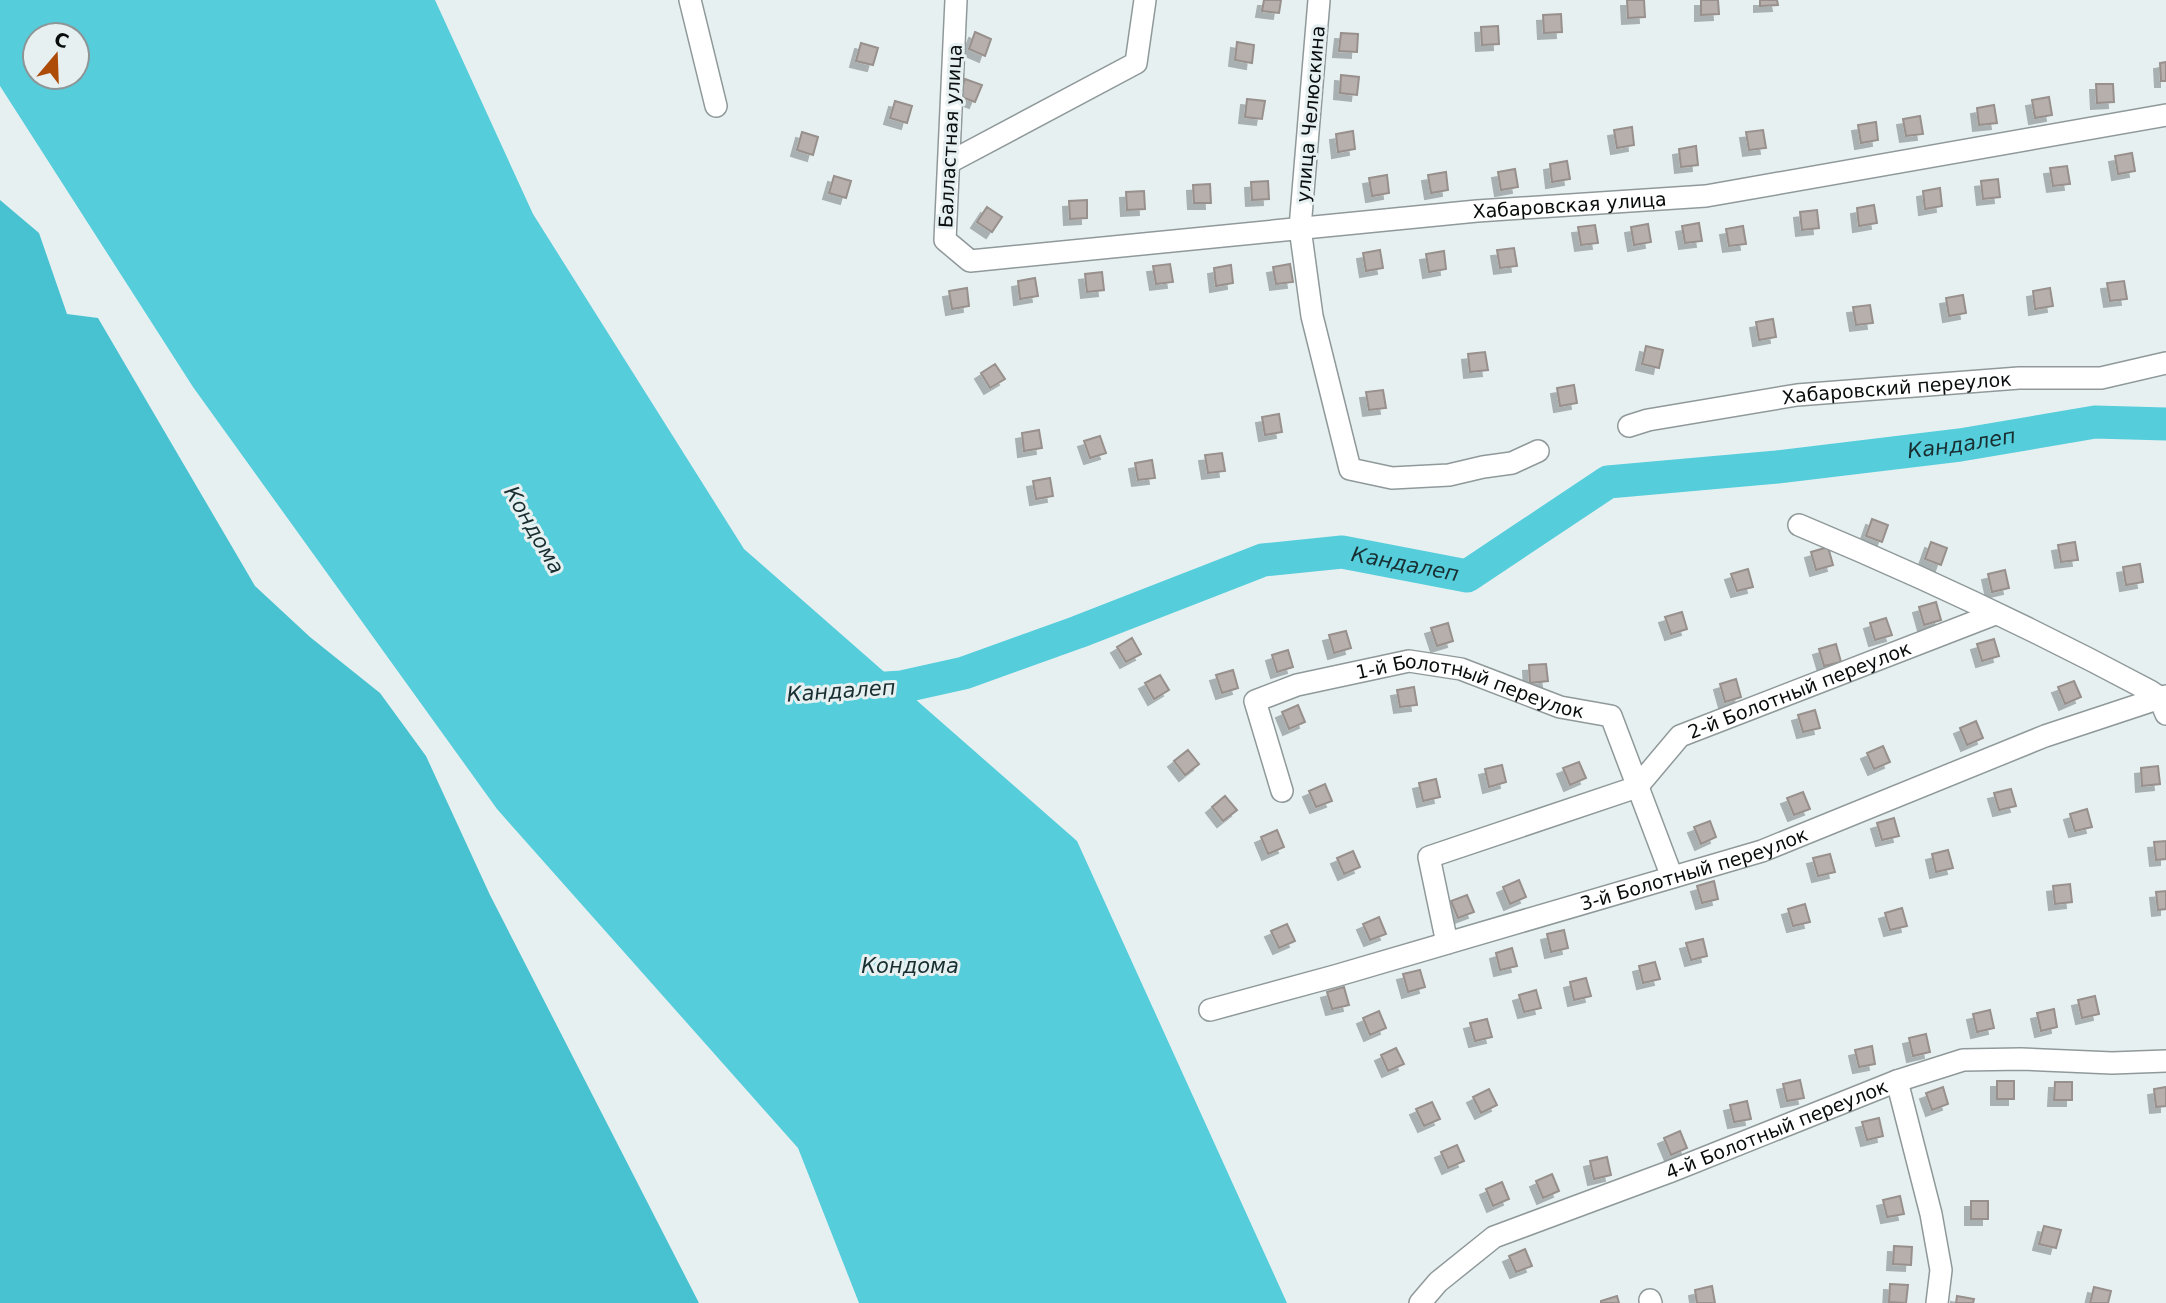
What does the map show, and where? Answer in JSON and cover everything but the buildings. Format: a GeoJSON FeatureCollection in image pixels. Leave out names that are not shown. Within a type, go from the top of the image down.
{"type":"FeatureCollection","features":[{"type":"Feature","properties":{"kind":"street"},"geometry":{"type":"LineString","coordinates":[[690,0],[716,106]]}},
{"type":"Feature","properties":{"kind":"street","name":"Балластная улица"},"geometry":{"type":"LineString","coordinates":[[956,0],[945,240],[970,261]]}},
{"type":"Feature","properties":{"kind":"street"},"geometry":{"type":"LineString","coordinates":[[950,162],[1136,64],[1145,0]]}},
{"type":"Feature","properties":{"kind":"street","name":"улица Челюскина"},"geometry":{"type":"LineString","coordinates":[[1300,228],[1319,0]]}},
{"type":"Feature","properties":{"kind":"street","name":"Хабаровская улица"},"geometry":{"type":"LineString","coordinates":[[970,261],[1491,210],[1706,196],[2166,115]]}},
{"type":"Feature","properties":{"kind":"street"},"geometry":{"type":"LineString","coordinates":[[1300,228],[1312,316],[1350,469],[1392,478],[1449,475],[1512,463],[1538,451]]}},
{"type":"Feature","properties":{"kind":"street","name":"Хабаровский переулок"},"geometry":{"type":"LineString","coordinates":[[1629,426],[1648,420],[1797,395],[2019,378],[2101,379],[2166,363]]}},
{"type":"Feature","properties":{"kind":"street"},"geometry":{"type":"LineString","coordinates":[[1799,525],[2051,638],[2164,702]]}},
{"type":"Feature","properties":{"kind":"street","name":"2-й Болотный переулок"},"geometry":{"type":"LineString","coordinates":[[1637,787],[1680,736],[1996,614]]}},
{"type":"Feature","properties":{"kind":"street","name":"1-й Болотный переулок"},"geometry":{"type":"LineString","coordinates":[[1282,791],[1255,701],[1297,685],[1409,661],[1461,669],[1560,706],[1611,716],[1672,877]]}},
{"type":"Feature","properties":{"kind":"street","name":"3-й Болотный переулок"},"geometry":{"type":"LineString","coordinates":[[1210,1010],[1762,850],[2045,736],[2164,702]]}},
{"type":"Feature","properties":{"kind":"street"},"geometry":{"type":"LineString","coordinates":[[1447,943],[1429,857],[1637,787]]}},
{"type":"Feature","properties":{"kind":"street","name":"4-й Болотный переулок"},"geometry":{"type":"LineString","coordinates":[[1420,1303],[1438,1282],[1494,1237],[1670,1172],[1897,1081],[1963,1060],[2021,1059],[2112,1063],[2166,1061]]}},
{"type":"Feature","properties":{"kind":"street"},"geometry":{"type":"LineString","coordinates":[[1897,1081],[1931,1214],[1941,1270],[1937,1303]]}},
{"type":"Feature","properties":{"kind":"shaded area"},"geometry":{"type":"Polygon","coordinates":[[[0,200],[39,233],[67,314],[98,318],[255,586],[310,637],[380,693],[426,756],[490,895],[699,1303],[0,1303],[0,200]]]}},
{"type":"Feature","properties":{"kind":"water","name":"Кондома"},"geometry":{"type":"Polygon","coordinates":[[[0,0],[435,0],[533,214],[744,549],[1077,841],[1287,1303],[859,1303],[798,1148],[497,809],[193,387],[0,86],[0,0]]]}},
{"type":"Feature","properties":{"kind":"waterway","name":"Кандалеп"},"geometry":{"type":"LineString","coordinates":[[857,690],[901,687],[964,673],[1263,560],[1342,552],[1467,576],[1608,482],[1777,467],[1960,445],[2095,422],[2166,424]]}}]}
